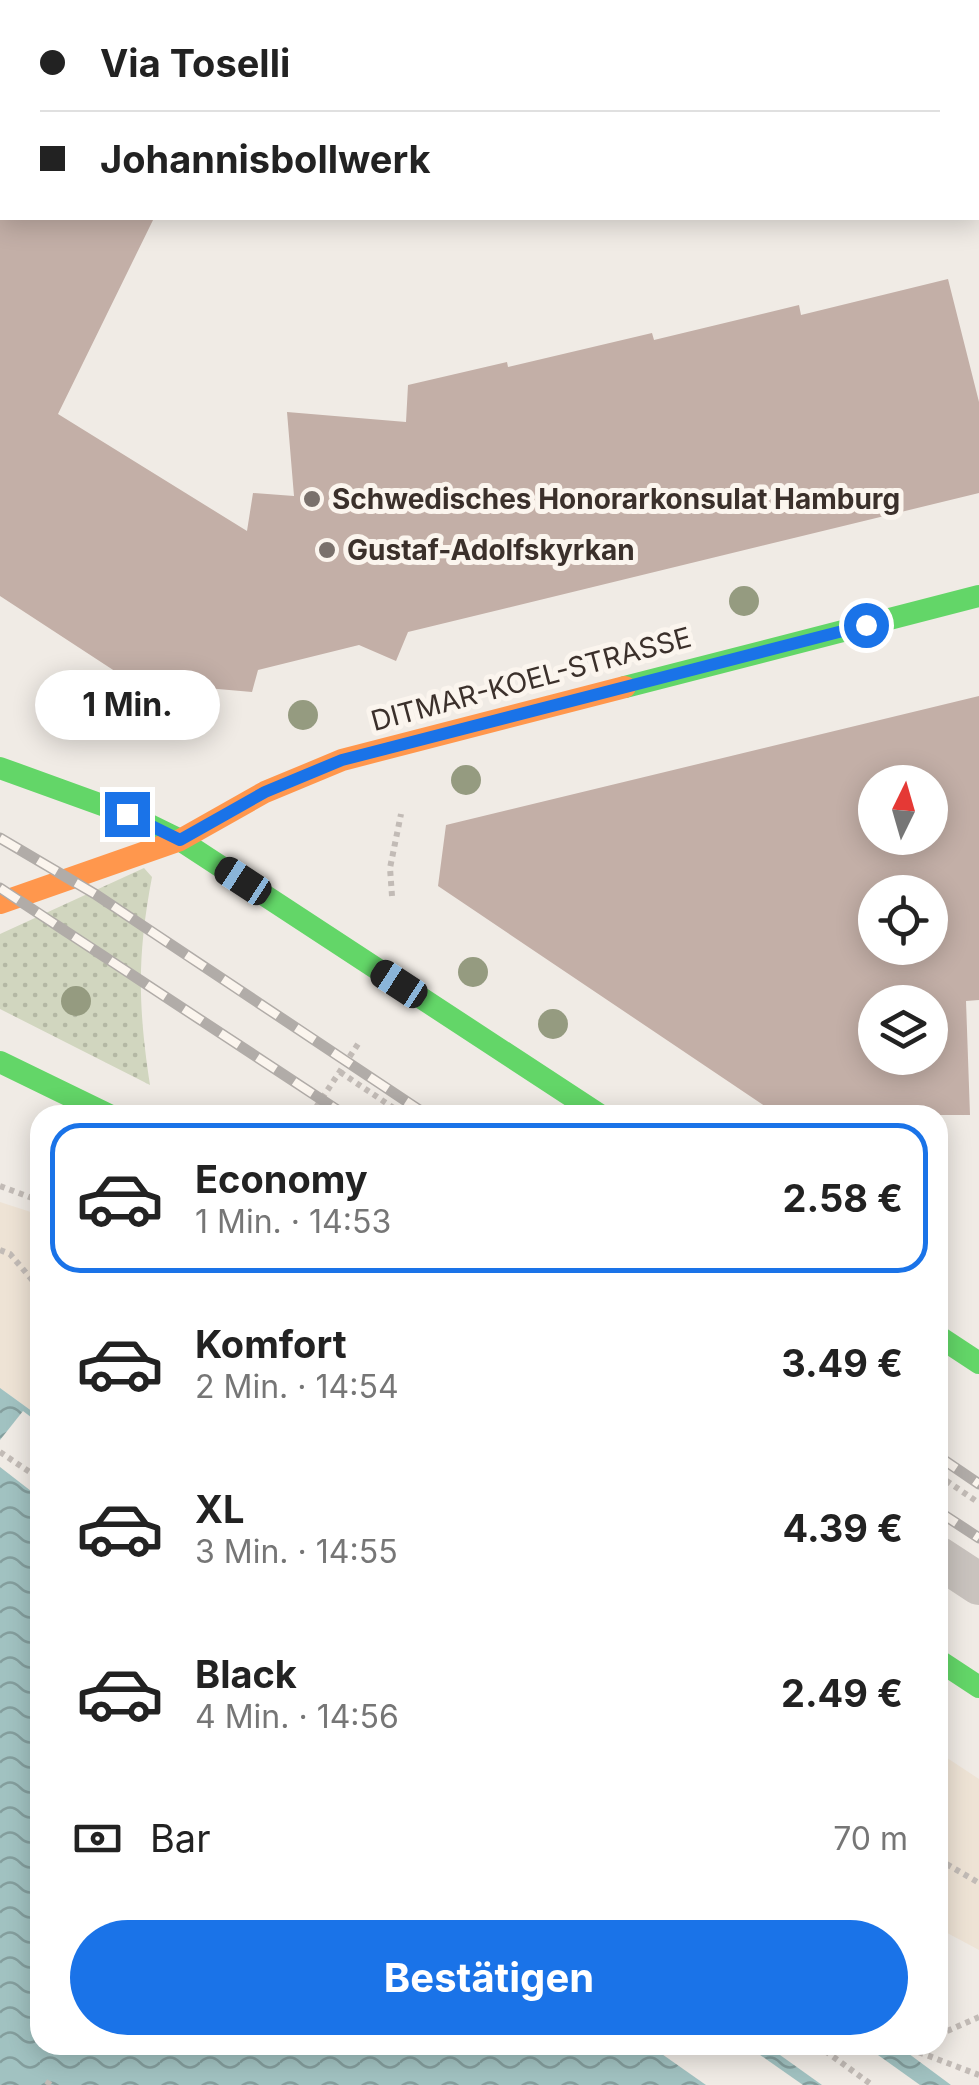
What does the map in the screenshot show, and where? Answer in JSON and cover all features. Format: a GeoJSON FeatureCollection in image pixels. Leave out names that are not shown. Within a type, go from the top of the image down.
{"type":"FeatureCollection","features":[{"type":"Feature","properties":{"kind":"street","name":"DITMAR-KOEL-STRASSE"},"geometry":{"type":"LineString","coordinates":[[0,903],[180,840],[265,792],[342,760],[449,729],[979,596]]}},
{"type":"Feature","properties":{"kind":"street"},"geometry":{"type":"LineString","coordinates":[[0,768],[127,814],[180,840],[585,1105]]}},
{"type":"Feature","properties":{"kind":"street"},"geometry":{"type":"LineString","coordinates":[[0,1062],[88,1105]]}},
{"type":"Feature","properties":{"kind":"street"},"geometry":{"type":"LineString","coordinates":[[948,1343],[979,1363]]}},
{"type":"Feature","properties":{"kind":"street"},"geometry":{"type":"LineString","coordinates":[[948,1667],[979,1687]]}},
{"type":"Feature","properties":{"kind":"lane"},"geometry":{"type":"LineString","coordinates":[[948,1564],[979,1584]]}},
{"type":"Feature","properties":{"kind":"path"},"geometry":{"type":"LineString","coordinates":[[399,984],[390,868],[402,812],[449,729]]}},
{"type":"Feature","properties":{"kind":"path"},"geometry":{"type":"LineString","coordinates":[[319,1105],[340,1072],[389,1105]]}},
{"type":"Feature","properties":{"kind":"path"},"geometry":{"type":"LineString","coordinates":[[0,1186],[30,1197]]}},
{"type":"Feature","properties":{"kind":"path"},"geometry":{"type":"LineString","coordinates":[[0,1252],[10,1254],[30,1277]]}},
{"type":"Feature","properties":{"kind":"path"},"geometry":{"type":"LineString","coordinates":[[0,1452],[30,1473]]}},
{"type":"Feature","properties":{"kind":"path"},"geometry":{"type":"LineString","coordinates":[[948,1482],[979,1503]]}},
{"type":"Feature","properties":{"kind":"path"},"geometry":{"type":"LineString","coordinates":[[948,1865],[979,1883]]}},
{"type":"Feature","properties":{"kind":"path"},"geometry":{"type":"LineString","coordinates":[[948,2031],[979,2017]]}},
{"type":"Feature","properties":{"kind":"path"},"geometry":{"type":"LineString","coordinates":[[831,2055],[872,2085]]}},
{"type":"Feature","properties":{"kind":"path"},"geometry":{"type":"LineString","coordinates":[[921,2055],[979,2076]]}},
{"type":"Feature","properties":{"kind":"path"},"geometry":{"type":"LineString","coordinates":[[47,2085],[52,2077]]}},
{"type":"Feature","properties":{"kind":"green space"},"geometry":{"type":"Polygon","coordinates":[[[144,868],[152,877],[141,981],[150,1085],[0,1009],[0,934],[144,868]]]}},
{"type":"Feature","properties":{"kind":"shaded area"},"geometry":{"type":"Polygon","coordinates":[[[0,1202],[30,1212],[30,1410],[0,1388],[0,1202]]]}},
{"type":"Feature","properties":{"kind":"shaded area"},"geometry":{"type":"Polygon","coordinates":[[[948,1759],[979,1779],[979,1950],[948,1933],[948,1759]]]}},
{"type":"Feature","properties":{"kind":"water"},"geometry":{"type":"Polygon","coordinates":[[[0,1388],[30,1410],[30,2055],[910,2055],[951,2085],[0,2085],[0,1388]]]}},
{"type":"Feature","properties":{"kind":"pier"},"geometry":{"type":"Polygon","coordinates":[[[23,1411],[30,1416],[30,1490],[0,1467],[0,1440],[23,1411]]]}},
{"type":"Feature","properties":{"kind":"pier"},"geometry":{"type":"Polygon","coordinates":[[[663,2055],[760,2055],[803,2085],[706,2085],[663,2055]]]}},
{"type":"Feature","properties":{"kind":"pier"},"geometry":{"type":"Polygon","coordinates":[[[780,2055],[878,2055],[920,2085],[822,2085],[780,2055]]]}},
{"type":"Feature","properties":{"kind":"building"},"geometry":{"type":"Polygon","coordinates":[[[0,220],[153,220],[58,414],[247,531],[253,493],[294,496],[287,412],[406,422],[408,385],[507,362],[508,367],[652,333],[654,340],[799,305],[801,315],[948,279],[979,402],[979,493],[408,632],[396,661],[359,645],[258,670],[252,692],[195,687],[156,698],[0,596],[0,220]]]}},
{"type":"Feature","properties":{"kind":"building"},"geometry":{"type":"Polygon","coordinates":[[[979,696],[979,1000],[966,1001],[970,1115],[948,1115],[948,1105],[763,1105],[438,886],[446,825],[979,696]]]}},
{"type":"Feature","properties":{"kind":"railway"},"geometry":{"type":"LineString","coordinates":[[0,838],[95,894],[412,1105]]}},
{"type":"Feature","properties":{"kind":"railway"},"geometry":{"type":"LineString","coordinates":[[0,888],[330,1105]]}},
{"type":"Feature","properties":{"kind":"railway"},"geometry":{"type":"LineString","coordinates":[[948,1463],[979,1484]]}},
{"type":"Feature","properties":{"kind":"railway"},"geometry":{"type":"LineString","coordinates":[[948,1518],[979,1538]]}},
{"type":"Feature","properties":{"kind":"traffic: fast"},"geometry":{"type":"LineString","coordinates":[[625,687],[979,596]]}},
{"type":"Feature","properties":{"kind":"traffic: fast"},"geometry":{"type":"LineString","coordinates":[[0,768],[127,814],[180,840],[585,1105]]}},
{"type":"Feature","properties":{"kind":"traffic: fast"},"geometry":{"type":"LineString","coordinates":[[0,1062],[88,1105]]}},
{"type":"Feature","properties":{"kind":"traffic: fast"},"geometry":{"type":"LineString","coordinates":[[948,1343],[979,1363]]}},
{"type":"Feature","properties":{"kind":"traffic: fast"},"geometry":{"type":"LineString","coordinates":[[948,1667],[979,1687]]}},
{"type":"Feature","properties":{"kind":"traffic: slow"},"geometry":{"type":"LineString","coordinates":[[0,903],[180,840],[265,792],[342,760],[625,687]]}},
{"type":"Feature","properties":{"kind":"place","name":"Schwedisches Honorarkonsulat Hamburg"},"geometry":{"type":"Point","coordinates":[312,499]}},
{"type":"Feature","properties":{"kind":"place","name":"Gustaf-Adolfskyrkan"},"geometry":{"type":"Point","coordinates":[327,550]}},
{"type":"Feature","properties":{"kind":"route"},"geometry":{"type":"LineString","coordinates":[[127,814],[180,840],[265,792],[342,760],[449,729],[866,625]]}}]}
